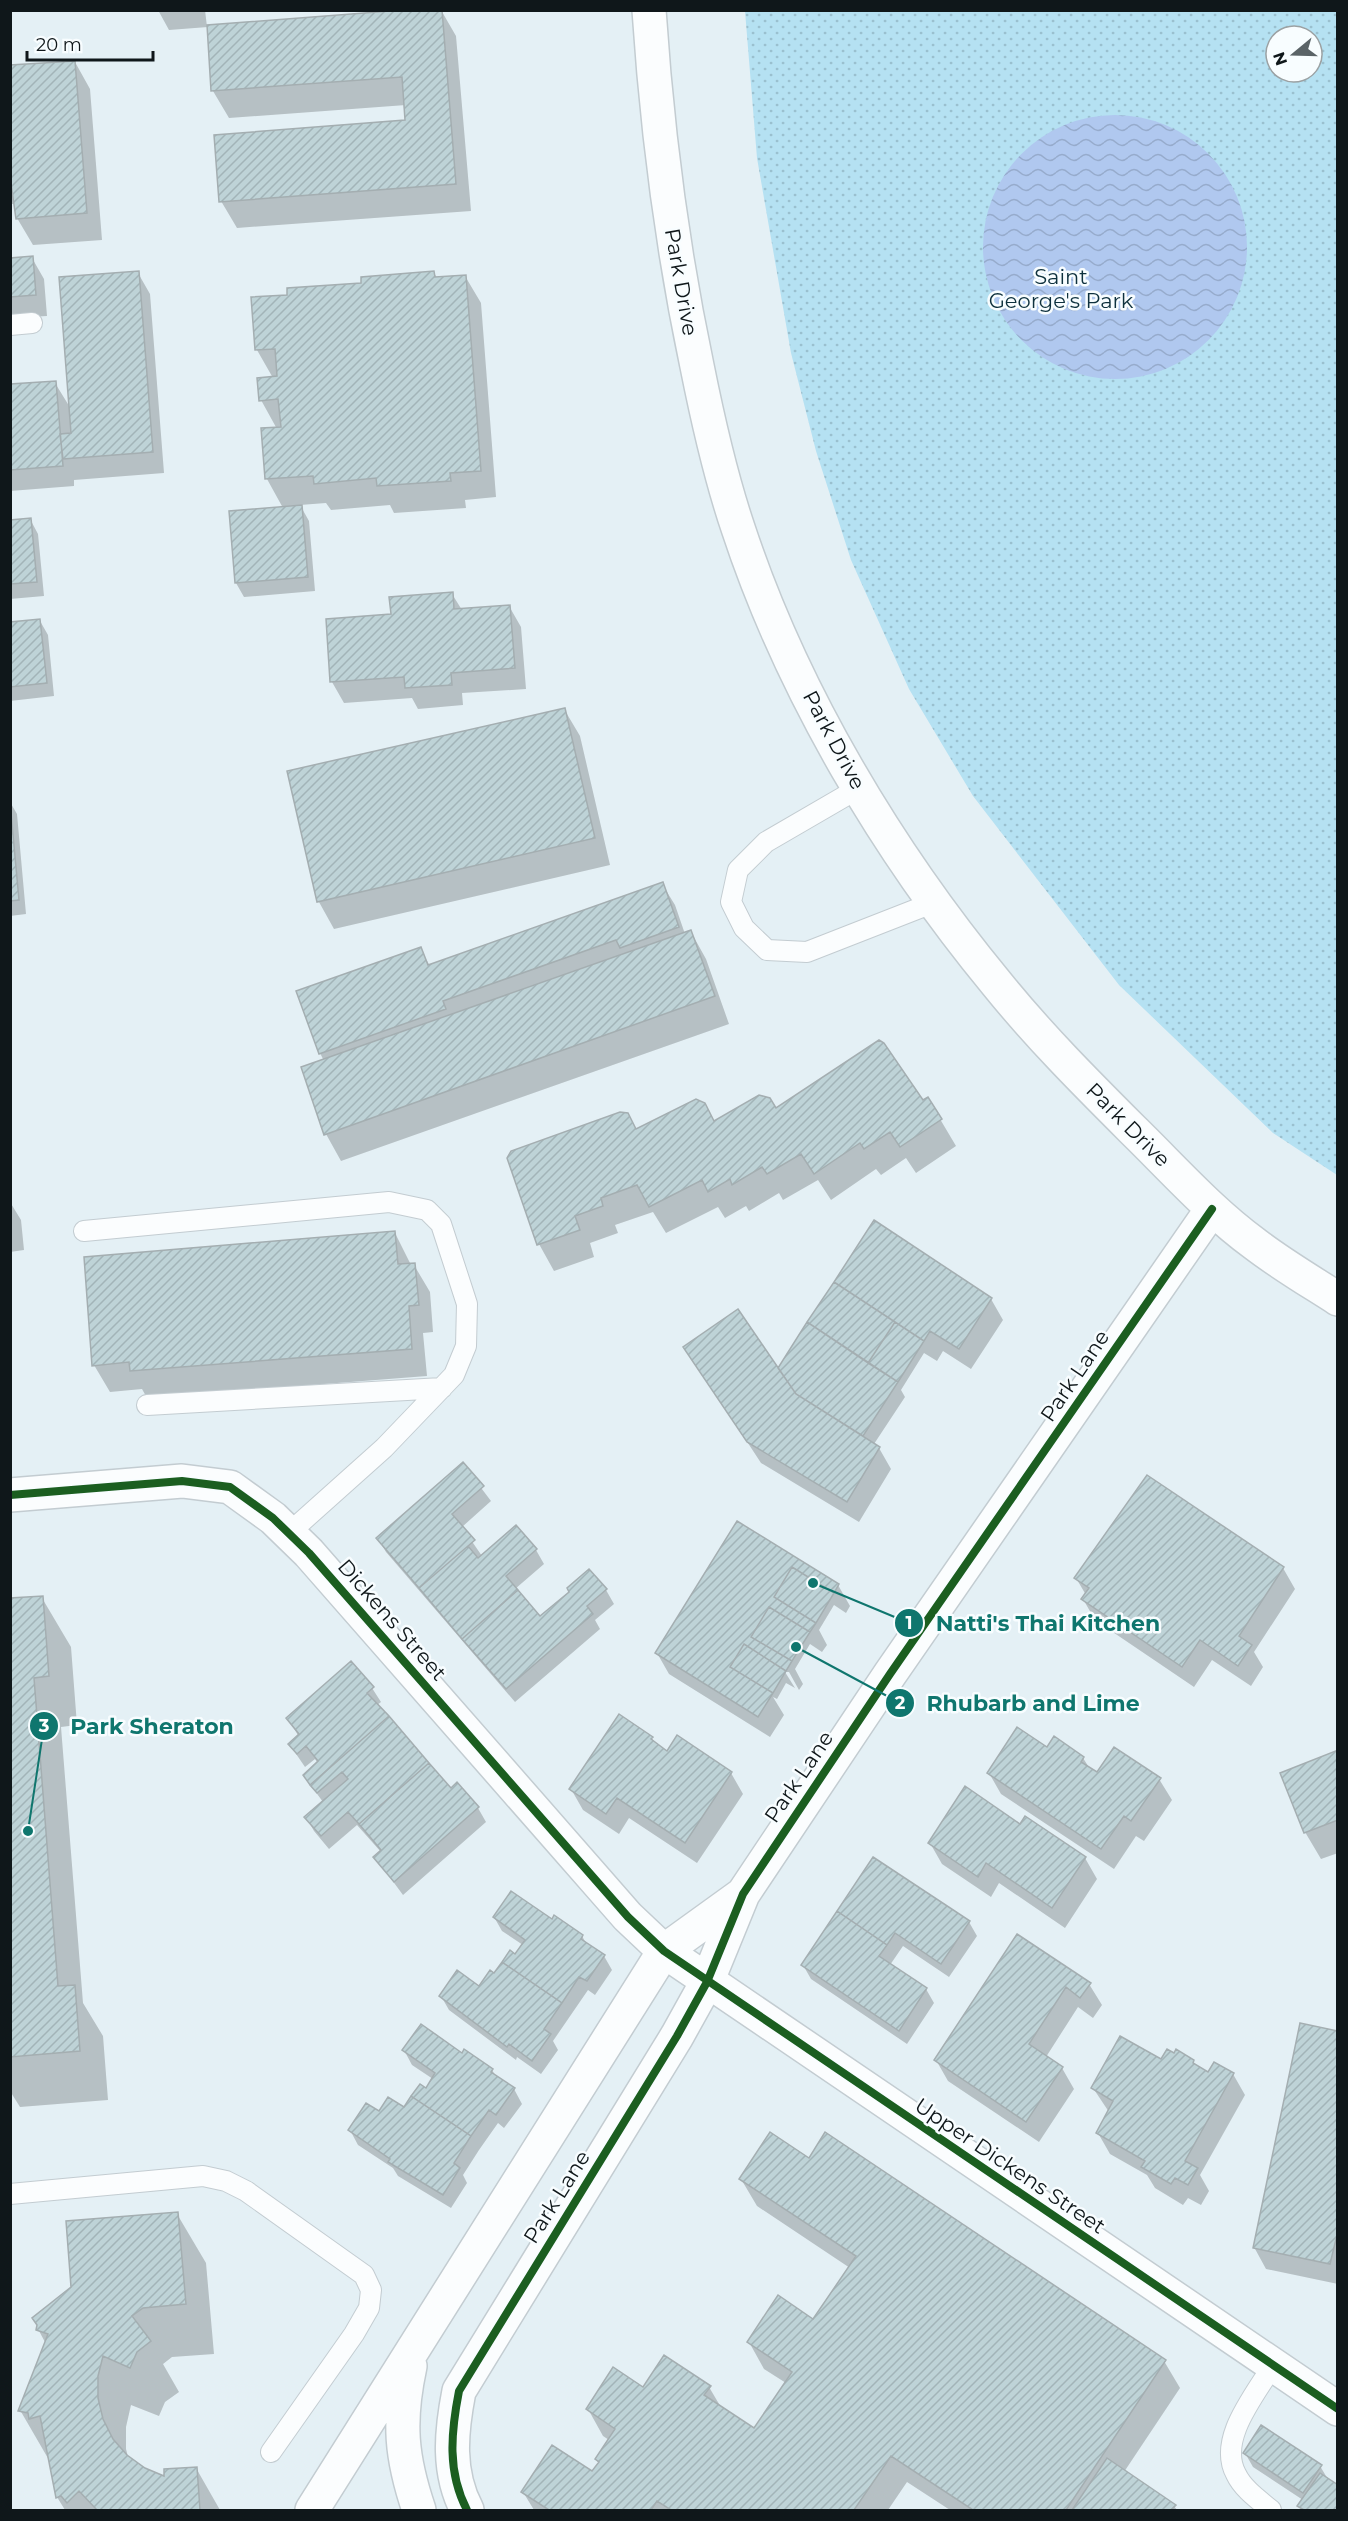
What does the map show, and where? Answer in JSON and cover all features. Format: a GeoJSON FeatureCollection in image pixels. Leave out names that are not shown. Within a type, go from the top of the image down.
{"type":"FeatureCollection","features":[{"type":"Feature","properties":{"kind":"street","name":"Park Drive"},"geometry":{"type":"LineString","coordinates":[[649,10],[656,113],[676,266],[714,450],[738,531],[769,608],[817,713],[859,788],[935,902],[997,985],[1078,1075],[1212,1209],[1255,1244],[1338,1299]]}},
{"type":"Feature","properties":{"kind":"street","name":"Park Lane"},"geometry":{"type":"LineString","coordinates":[[467,2511],[454,2476],[451,2436],[459,2391],[671,2046],[707,1982],[743,1894],[890,1674],[1212,1209]]}},
{"type":"Feature","properties":{"kind":"street","name":"Dickens Street"},"geometry":{"type":"LineString","coordinates":[[10,1494],[182,1481],[230,1488],[273,1518],[289,1533],[628,1917],[664,1951]]}},
{"type":"Feature","properties":{"kind":"street","name":"Park Lane"},"geometry":{"type":"LineString","coordinates":[[312,2511],[664,1951],[743,1894]]}},
{"type":"Feature","properties":{"kind":"street","name":"Upper Dickens Street"},"geometry":{"type":"LineString","coordinates":[[664,1951],[1338,2409]]}},
{"type":"Feature","properties":{"kind":"street"},"geometry":{"type":"LineString","coordinates":[[414,2350],[404,2394],[402,2431],[406,2470],[419,2511]]}},
{"type":"Feature","properties":{"kind":"lane"},"geometry":{"type":"LineString","coordinates":[[10,325],[32,323]]}},
{"type":"Feature","properties":{"kind":"lane"},"geometry":{"type":"LineString","coordinates":[[859,788],[766,842],[738,870],[731,902],[744,928],[767,950],[807,952],[935,902]]}},
{"type":"Feature","properties":{"kind":"lane"},"geometry":{"type":"LineString","coordinates":[[84,1231],[389,1202],[427,1210],[441,1224],[466,1304],[466,1346],[454,1375],[384,1448],[289,1533]]}},
{"type":"Feature","properties":{"kind":"lane"},"geometry":{"type":"LineString","coordinates":[[147,1405],[442,1388]]}},
{"type":"Feature","properties":{"kind":"lane"},"geometry":{"type":"LineString","coordinates":[[10,2194],[203,2176],[226,2181],[246,2191],[364,2275],[371,2290],[369,2308],[271,2452]]}},
{"type":"Feature","properties":{"kind":"lane"},"geometry":{"type":"LineString","coordinates":[[1271,2511],[1236,2475],[1230,2458],[1234,2435],[1273,2365]]}},
{"type":"Feature","properties":{"kind":"green space","name":"Saint George's Park"},"geometry":{"type":"Polygon","coordinates":[[[745,11],[1337,11],[1337,1175],[1273,1133],[1119,985],[973,796],[909,689],[851,560],[816,451],[791,353],[757,158],[745,11]]]}},
{"type":"Feature","properties":{"kind":"water"},"geometry":{"type":"Polygon","coordinates":[[[1102,115],[1128,115],[1153,120],[1177,130],[1209,153],[1225,174],[1237,196],[1245,221],[1247,247],[1245,273],[1237,298],[1225,320],[1209,341],[1177,364],[1153,374],[1128,379],[1102,379],[1077,374],[1053,364],[1021,341],[998,309],[988,285],[983,260],[983,234],[988,209],[998,185],[1021,153],[1053,130],[1077,120],[1102,115]]]}},
{"type":"Feature","properties":{"kind":"building"},"geometry":{"type":"Polygon","coordinates":[[[403,10],[442,10],[456,184],[219,202],[214,135],[405,120],[402,77],[211,91],[207,25],[403,10]]]}},
{"type":"Feature","properties":{"kind":"building"},"geometry":{"type":"Polygon","coordinates":[[[75,61],[87,213],[16,219],[10,176],[10,65],[75,61]]]}},
{"type":"Feature","properties":{"kind":"building"},"geometry":{"type":"Polygon","coordinates":[[[33,256],[36,295],[10,297],[10,258],[33,256]]]}},
{"type":"Feature","properties":{"kind":"building"},"geometry":{"type":"Polygon","coordinates":[[[139,271],[153,452],[63,459],[60,434],[71,433],[59,277],[139,271]]]}},
{"type":"Feature","properties":{"kind":"building"},"geometry":{"type":"Polygon","coordinates":[[[434,271],[435,277],[466,275],[481,471],[450,473],[451,481],[377,486],[376,478],[314,484],[313,476],[265,479],[261,428],[281,427],[278,399],[259,401],[257,378],[277,376],[275,349],[255,350],[251,297],[287,295],[287,288],[361,283],[361,277],[434,271]]]}},
{"type":"Feature","properties":{"kind":"building"},"geometry":{"type":"Polygon","coordinates":[[[56,381],[63,466],[10,470],[10,384],[56,381]]]}},
{"type":"Feature","properties":{"kind":"building"},"geometry":{"type":"Polygon","coordinates":[[[302,505],[308,577],[235,583],[229,511],[302,505]]]}},
{"type":"Feature","properties":{"kind":"building"},"geometry":{"type":"Polygon","coordinates":[[[31,518],[37,582],[10,584],[10,520],[31,518]]]}},
{"type":"Feature","properties":{"kind":"building"},"geometry":{"type":"Polygon","coordinates":[[[453,592],[454,609],[510,605],[515,668],[451,673],[452,685],[405,688],[404,677],[330,682],[326,619],[391,614],[389,597],[453,592]]]}},
{"type":"Feature","properties":{"kind":"building"},"geometry":{"type":"Polygon","coordinates":[[[40,619],[47,683],[10,687],[10,622],[40,619]]]}},
{"type":"Feature","properties":{"kind":"building"},"geometry":{"type":"Polygon","coordinates":[[[565,708],[595,838],[317,902],[287,771],[565,708]]]}},
{"type":"Feature","properties":{"kind":"building"},"geometry":{"type":"Polygon","coordinates":[[[10,802],[19,900],[10,901],[10,802]]]}},
{"type":"Feature","properties":{"kind":"building"},"geometry":{"type":"Polygon","coordinates":[[[663,882],[679,927],[620,948],[616,940],[443,1001],[446,1009],[319,1054],[296,991],[421,947],[428,965],[663,882]]]}},
{"type":"Feature","properties":{"kind":"building"},"geometry":{"type":"Polygon","coordinates":[[[691,930],[715,996],[324,1135],[301,1067],[691,930]]]}},
{"type":"Feature","properties":{"kind":"building"},"geometry":{"type":"Polygon","coordinates":[[[879,1040],[884,1043],[923,1100],[928,1097],[942,1119],[900,1147],[890,1132],[864,1149],[860,1143],[814,1174],[801,1154],[767,1174],[762,1167],[732,1185],[730,1179],[708,1192],[702,1180],[649,1207],[637,1185],[601,1198],[603,1206],[575,1216],[580,1230],[537,1245],[507,1158],[511,1151],[620,1112],[628,1113],[636,1129],[696,1099],[705,1103],[714,1121],[759,1095],[770,1098],[776,1108],[879,1040]]]}},
{"type":"Feature","properties":{"kind":"building"},"geometry":{"type":"Polygon","coordinates":[[[874,1220],[992,1298],[959,1349],[930,1331],[924,1341],[834,1282],[874,1220]]]}},
{"type":"Feature","properties":{"kind":"building"},"geometry":{"type":"Polygon","coordinates":[[[395,1231],[398,1264],[415,1263],[419,1305],[409,1306],[412,1349],[130,1371],[129,1362],[92,1366],[84,1257],[395,1231]]]}},
{"type":"Feature","properties":{"kind":"building"},"geometry":{"type":"Polygon","coordinates":[[[834,1282],[895,1322],[868,1363],[807,1322],[834,1282]]]}},
{"type":"Feature","properties":{"kind":"building"},"geometry":{"type":"Polygon","coordinates":[[[738,1309],[796,1394],[880,1447],[847,1502],[747,1442],[683,1347],[738,1309]]]}},
{"type":"Feature","properties":{"kind":"building"},"geometry":{"type":"Polygon","coordinates":[[[807,1322],[898,1382],[863,1436],[796,1394],[778,1368],[807,1322]]]}},
{"type":"Feature","properties":{"kind":"building"},"geometry":{"type":"Polygon","coordinates":[[[895,1322],[924,1341],[898,1382],[868,1363],[895,1322]]]}},
{"type":"Feature","properties":{"kind":"building"},"geometry":{"type":"Polygon","coordinates":[[[463,1462],[484,1486],[452,1514],[475,1540],[419,1588],[376,1538],[463,1462]]]}},
{"type":"Feature","properties":{"kind":"building"},"geometry":{"type":"Polygon","coordinates":[[[1147,1475],[1284,1567],[1239,1636],[1252,1645],[1238,1666],[1200,1640],[1182,1667],[1081,1599],[1089,1588],[1074,1578],[1147,1475]]]}},
{"type":"Feature","properties":{"kind":"building"},"geometry":{"type":"Polygon","coordinates":[[[737,1521],[839,1584],[834,1593],[792,1567],[774,1597],[816,1623],[810,1632],[769,1607],[751,1637],[792,1661],[786,1671],[744,1644],[730,1667],[773,1693],[758,1717],[655,1653],[737,1521]]]}},
{"type":"Feature","properties":{"kind":"building"},"geometry":{"type":"Polygon","coordinates":[[[516,1525],[537,1549],[506,1576],[518,1590],[462,1639],[419,1588],[468,1546],[478,1558],[516,1525]]]}},
{"type":"Feature","properties":{"kind":"building"},"geometry":{"type":"Polygon","coordinates":[[[792,1567],[834,1593],[816,1623],[774,1597],[792,1567]]]}},
{"type":"Feature","properties":{"kind":"building"},"geometry":{"type":"Polygon","coordinates":[[[589,1569],[607,1589],[587,1606],[593,1614],[506,1689],[462,1639],[518,1590],[540,1616],[569,1592],[567,1588],[589,1569]]]}},
{"type":"Feature","properties":{"kind":"building"},"geometry":{"type":"Polygon","coordinates":[[[43,1596],[49,1676],[34,1678],[58,1986],[75,1985],[80,2051],[10,2057],[10,1598],[43,1596]]]}},
{"type":"Feature","properties":{"kind":"building"},"geometry":{"type":"Polygon","coordinates":[[[769,1607],[810,1632],[792,1661],[751,1637],[769,1607]]]}},
{"type":"Feature","properties":{"kind":"building"},"geometry":{"type":"Polygon","coordinates":[[[744,1644],[786,1671],[773,1693],[730,1667],[744,1644]]]}},
{"type":"Feature","properties":{"kind":"building"},"geometry":{"type":"Polygon","coordinates":[[[351,1661],[374,1687],[367,1693],[389,1716],[310,1785],[303,1775],[318,1761],[306,1746],[297,1754],[288,1744],[299,1734],[286,1718],[351,1661]]]}},
{"type":"Feature","properties":{"kind":"building"},"geometry":{"type":"Polygon","coordinates":[[[619,1714],[653,1737],[651,1739],[667,1751],[677,1735],[732,1772],[685,1843],[617,1798],[606,1814],[569,1789],[619,1714]]]}},
{"type":"Feature","properties":{"kind":"building"},"geometry":{"type":"Polygon","coordinates":[[[389,1716],[429,1763],[359,1824],[348,1812],[321,1836],[304,1817],[348,1779],[342,1772],[317,1793],[310,1785],[389,1716]]]}},
{"type":"Feature","properties":{"kind":"building"},"geometry":{"type":"Polygon","coordinates":[[[1017,1727],[1047,1747],[1054,1736],[1084,1757],[1081,1762],[1097,1772],[1114,1747],[1161,1778],[1131,1821],[1124,1816],[1101,1849],[987,1773],[1017,1727]]]}},
{"type":"Feature","properties":{"kind":"building"},"geometry":{"type":"Polygon","coordinates":[[[1338,1750],[1338,1820],[1304,1833],[1280,1773],[1338,1750]]]}},
{"type":"Feature","properties":{"kind":"building"},"geometry":{"type":"Polygon","coordinates":[[[429,1763],[451,1788],[457,1782],[479,1807],[394,1882],[373,1857],[381,1850],[359,1824],[429,1763]]]}},
{"type":"Feature","properties":{"kind":"building"},"geometry":{"type":"Polygon","coordinates":[[[965,1786],[1020,1824],[1025,1816],[1086,1857],[1052,1908],[986,1863],[978,1877],[928,1843],[965,1786]]]}},
{"type":"Feature","properties":{"kind":"building"},"geometry":{"type":"Polygon","coordinates":[[[873,1857],[970,1921],[941,1964],[895,1933],[887,1945],[837,1911],[873,1857]]]}},
{"type":"Feature","properties":{"kind":"building"},"geometry":{"type":"Polygon","coordinates":[[[511,1891],[552,1919],[554,1915],[583,1935],[581,1939],[605,1955],[587,1981],[579,1977],[562,2003],[502,1962],[510,1950],[515,1954],[525,1940],[493,1917],[511,1891]]]}},
{"type":"Feature","properties":{"kind":"building"},"geometry":{"type":"Polygon","coordinates":[[[837,1911],[887,1945],[879,1956],[927,1988],[899,2031],[801,1965],[837,1911]]]}},
{"type":"Feature","properties":{"kind":"building"},"geometry":{"type":"Polygon","coordinates":[[[1017,1934],[1091,1983],[1080,1998],[1066,1987],[1029,2044],[1063,2067],[1026,2122],[934,2060],[1017,1934]]]}},
{"type":"Feature","properties":{"kind":"building"},"geometry":{"type":"Polygon","coordinates":[[[502,1962],[562,2003],[544,2029],[551,2034],[532,2061],[509,2044],[507,2047],[439,1996],[457,1970],[479,1986],[490,1970],[494,1973],[502,1962]]]}},
{"type":"Feature","properties":{"kind":"building"},"geometry":{"type":"Polygon","coordinates":[[[1300,2023],[1338,2031],[1338,2231],[1330,2264],[1253,2248],[1300,2023]]]}},
{"type":"Feature","properties":{"kind":"building"},"geometry":{"type":"Polygon","coordinates":[[[421,2024],[462,2053],[464,2049],[493,2069],[491,2072],[515,2088],[496,2115],[489,2110],[471,2136],[411,2096],[420,2084],[426,2088],[435,2073],[402,2050],[421,2024]]]}},
{"type":"Feature","properties":{"kind":"building"},"geometry":{"type":"Polygon","coordinates":[[[1120,2036],[1161,2059],[1167,2049],[1174,2053],[1176,2049],[1208,2072],[1214,2062],[1234,2073],[1185,2161],[1198,2168],[1188,2185],[1175,2178],[1171,2184],[1141,2167],[1145,2161],[1096,2133],[1113,2101],[1091,2088],[1120,2036]]]}},
{"type":"Feature","properties":{"kind":"building"},"geometry":{"type":"Polygon","coordinates":[[[411,2096],[471,2136],[454,2163],[460,2168],[443,2195],[388,2162],[390,2159],[348,2130],[366,2103],[379,2111],[388,2097],[404,2107],[411,2096]]]}},
{"type":"Feature","properties":{"kind":"building"},"geometry":{"type":"Polygon","coordinates":[[[770,2132],[809,2158],[825,2132],[1166,2360],[1066,2510],[973,2510],[891,2456],[854,2510],[671,2510],[657,2501],[651,2510],[549,2510],[521,2492],[552,2445],[592,2471],[599,2462],[595,2459],[615,2429],[586,2409],[613,2367],[643,2387],[664,2355],[711,2386],[704,2395],[754,2428],[792,2372],[747,2342],[778,2295],[813,2319],[856,2256],[739,2179],[770,2132]]]}},
{"type":"Feature","properties":{"kind":"building"},"geometry":{"type":"Polygon","coordinates":[[[178,2212],[186,2304],[143,2308],[132,2316],[151,2341],[137,2352],[130,2368],[103,2356],[98,2376],[98,2398],[103,2419],[113,2439],[127,2455],[145,2468],[164,2476],[164,2469],[197,2467],[200,2510],[97,2510],[79,2491],[67,2503],[61,2496],[56,2498],[40,2416],[29,2419],[28,2413],[18,2411],[48,2334],[36,2330],[37,2325],[32,2318],[71,2287],[66,2221],[178,2212]]]}},
{"type":"Feature","properties":{"kind":"building"},"geometry":{"type":"Polygon","coordinates":[[[1261,2425],[1322,2465],[1303,2493],[1243,2453],[1261,2425]]]}},
{"type":"Feature","properties":{"kind":"building"},"geometry":{"type":"Polygon","coordinates":[[[1107,2458],[1176,2505],[1171,2510],[1072,2510],[1107,2458]]]}},
{"type":"Feature","properties":{"kind":"building"},"geometry":{"type":"Polygon","coordinates":[[[1320,2473],[1338,2485],[1338,2510],[1304,2510],[1297,2506],[1320,2473]]]}},
{"type":"Feature","properties":{"kind":"cycle path"},"geometry":{"type":"LineString","coordinates":[[467,2510],[456,2481],[452,2452],[459,2391],[677,2036],[707,1982],[743,1894],[890,1674],[1212,1209]]}},
{"type":"Feature","properties":{"kind":"cycle path"},"geometry":{"type":"LineString","coordinates":[[10,1495],[182,1481],[230,1487],[273,1518],[309,1553],[628,1917],[664,1951],[1338,2409]]}},
{"type":"Feature","properties":{"kind":"place","name":"Natti's Thai Kitchen"},"geometry":{"type":"Point","coordinates":[813,1583]}},
{"type":"Feature","properties":{"kind":"place","name":"Rhubarb and Lime"},"geometry":{"type":"Point","coordinates":[796,1647]}},
{"type":"Feature","properties":{"kind":"place","name":"Park Sheraton"},"geometry":{"type":"Point","coordinates":[28,1831]}}]}
